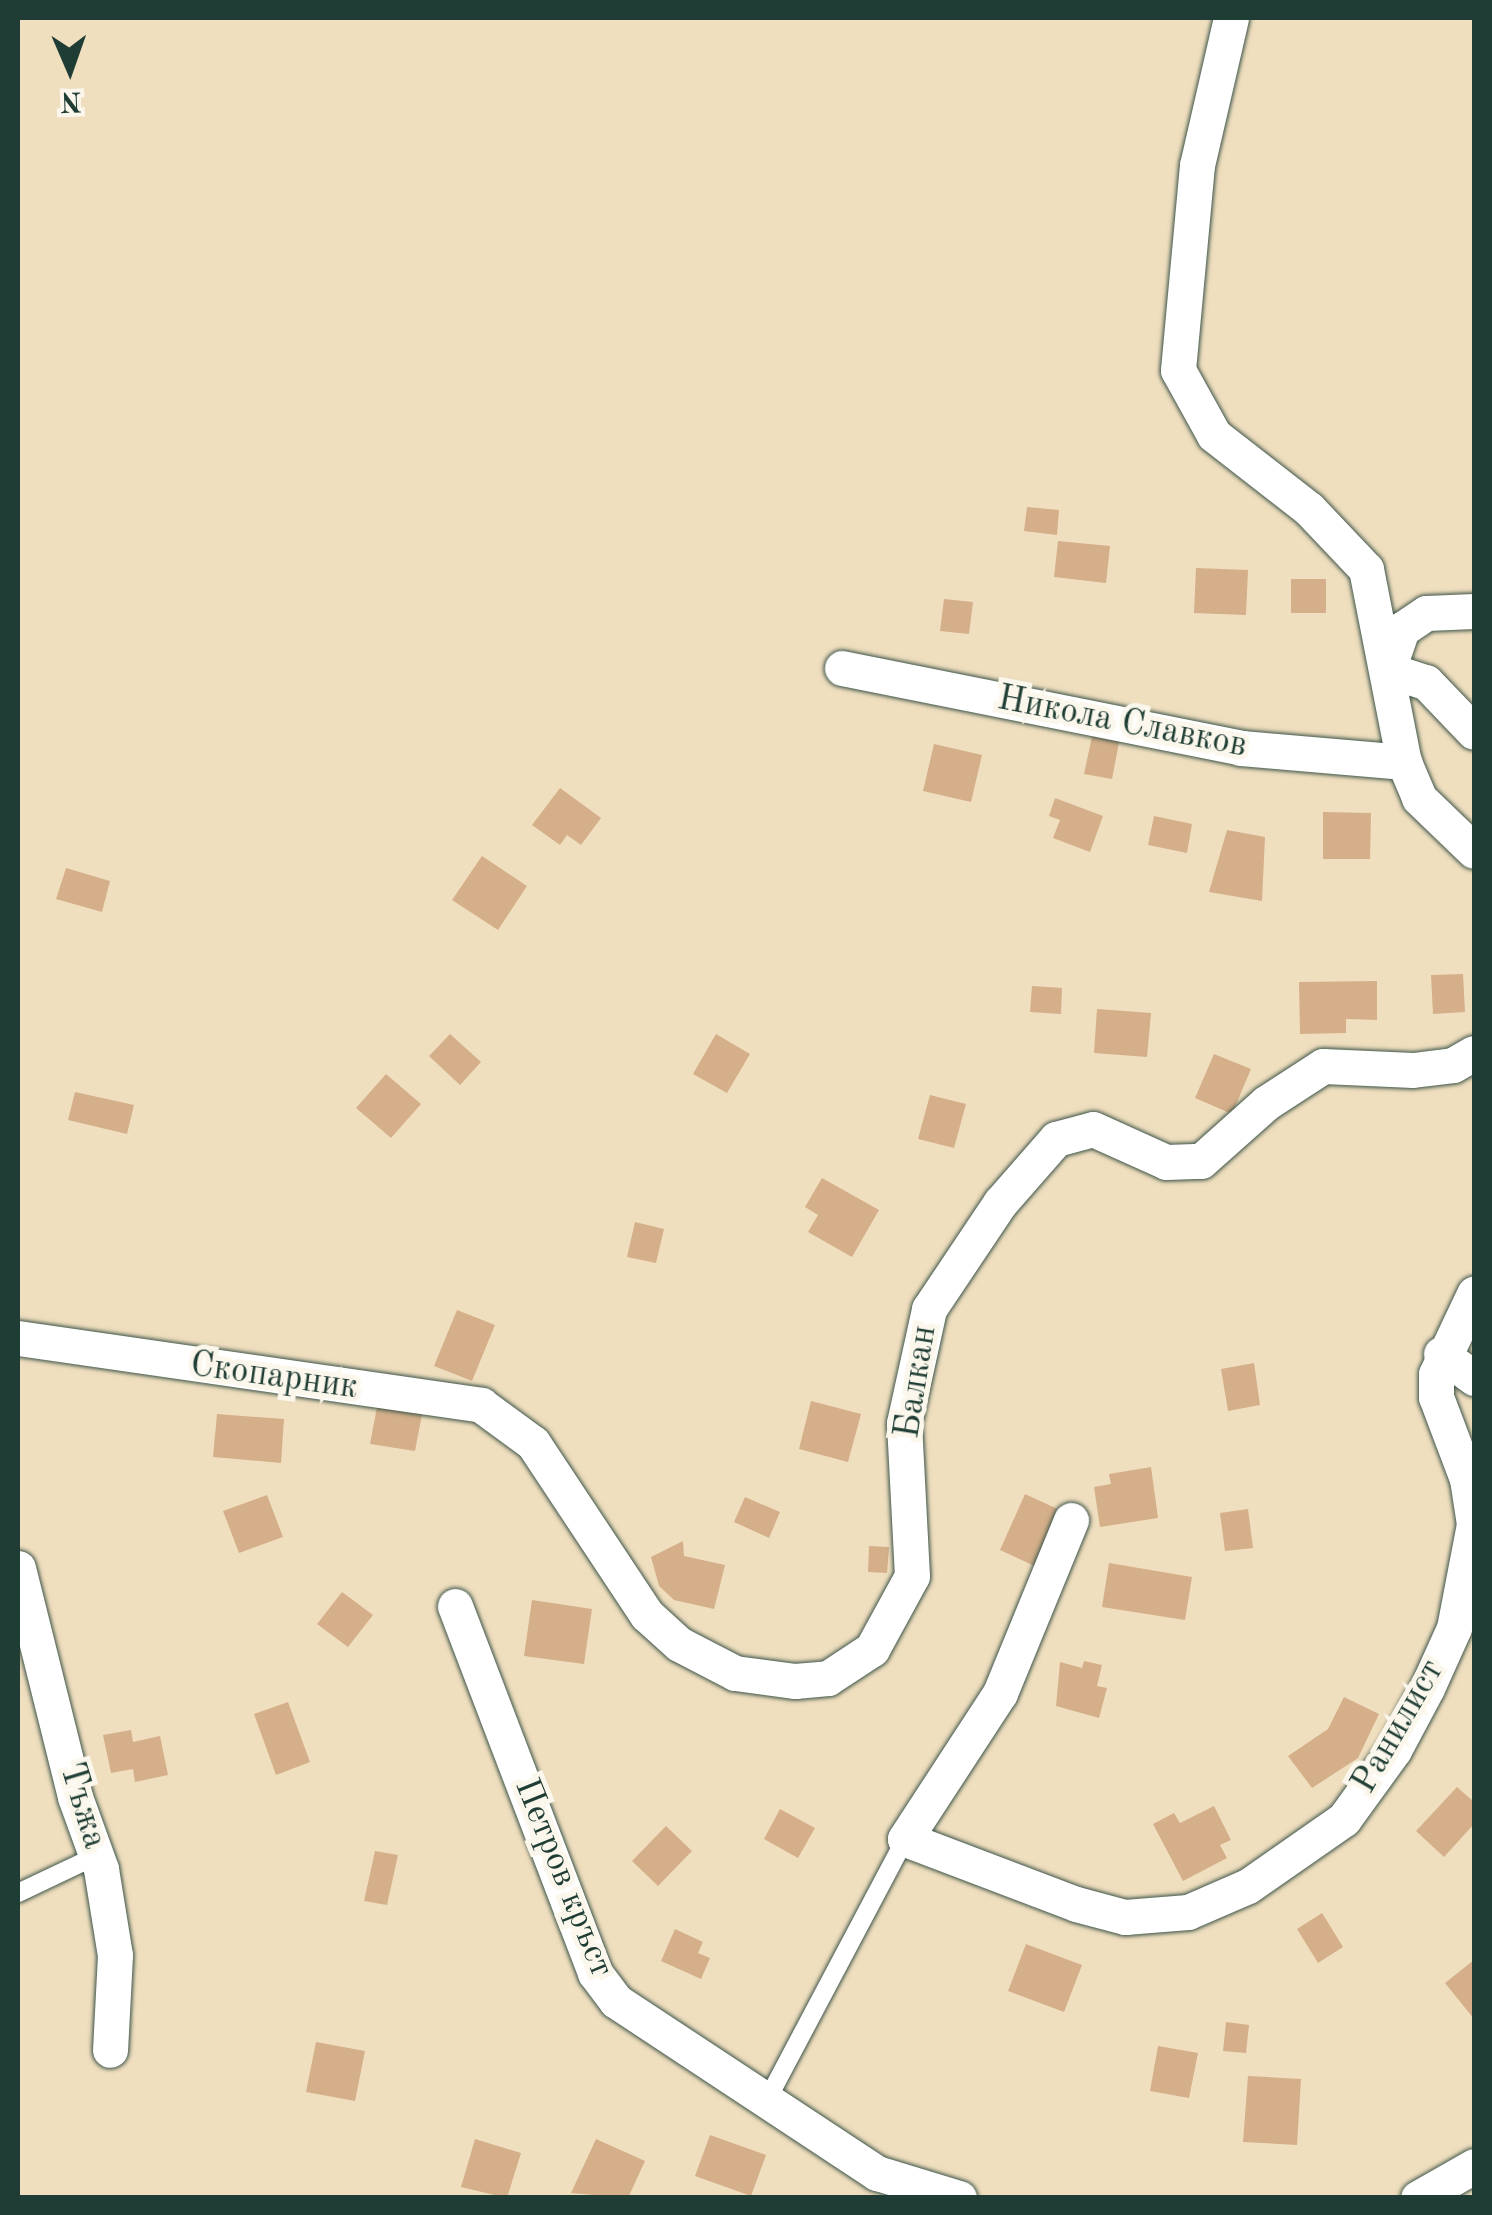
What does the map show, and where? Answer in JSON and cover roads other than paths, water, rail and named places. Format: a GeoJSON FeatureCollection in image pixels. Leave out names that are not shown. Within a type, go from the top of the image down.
{"type":"FeatureCollection","features":[{"type":"Feature","properties":{"kind":"street"},"geometry":{"type":"LineString","coordinates":[[1232,18],[1197,165],[1178,370],[1214,435],[1309,509],[1366,569],[1404,762],[1419,798],[1474,852]]}},
{"type":"Feature","properties":{"kind":"street"},"geometry":{"type":"LineString","coordinates":[[1388,670],[1402,628],[1426,612],[1474,611]]}},
{"type":"Feature","properties":{"kind":"street","name":"Никола Славков"},"geometry":{"type":"LineString","coordinates":[[842,668],[1241,748],[1404,762]]}},
{"type":"Feature","properties":{"kind":"street"},"geometry":{"type":"LineString","coordinates":[[1388,670],[1426,682],[1474,732]]}},
{"type":"Feature","properties":{"kind":"street","name":"Балкан"},"geometry":{"type":"LineString","coordinates":[[523,1433],[646,1615],[679,1644],[736,1673],[795,1682],[828,1678],[872,1649],[912,1576],[904,1423],[929,1309],[1000,1203],[1056,1139],[1093,1129],[1150,1157],[1202,1161],[1266,1104],[1324,1066],[1414,1070],[1453,1065],[1474,1053]]}},
{"type":"Feature","properties":{"kind":"street","name":"Ранилист"},"geometry":{"type":"LineString","coordinates":[[905,1839],[1076,1904],[1156,1918],[1248,1886],[1344,1818],[1394,1750],[1454,1628],[1466,1576],[1473,1501],[1436,1398],[1441,1354],[1474,1294]]}},
{"type":"Feature","properties":{"kind":"street","name":"Скопарник"},"geometry":{"type":"LineString","coordinates":[[18,1338],[481,1405],[523,1433]]}},
{"type":"Feature","properties":{"kind":"street"},"geometry":{"type":"LineString","coordinates":[[1441,1354],[1474,1378]]}},
{"type":"Feature","properties":{"kind":"street"},"geometry":{"type":"LineString","coordinates":[[905,1839],[1000,1692],[1071,1520]]}},
{"type":"Feature","properties":{"kind":"street","name":"Тъжа"},"geometry":{"type":"LineString","coordinates":[[18,1568],[75,1797],[96,1856],[115,1955],[110,2050]]}},
{"type":"Feature","properties":{"kind":"street","name":"Петров кръст"},"geometry":{"type":"LineString","coordinates":[[455,1606],[595,1972],[616,2001],[877,2173],[959,2198]]}},
{"type":"Feature","properties":{"kind":"street"},"geometry":{"type":"LineString","coordinates":[[1418,2198],[1474,2166]]}},
{"type":"Feature","properties":{"kind":"lane"},"geometry":{"type":"LineString","coordinates":[[766,2102],[905,1839]]}},
{"type":"Feature","properties":{"kind":"lane"},"geometry":{"type":"LineString","coordinates":[[18,1893],[96,1856]]}}]}
